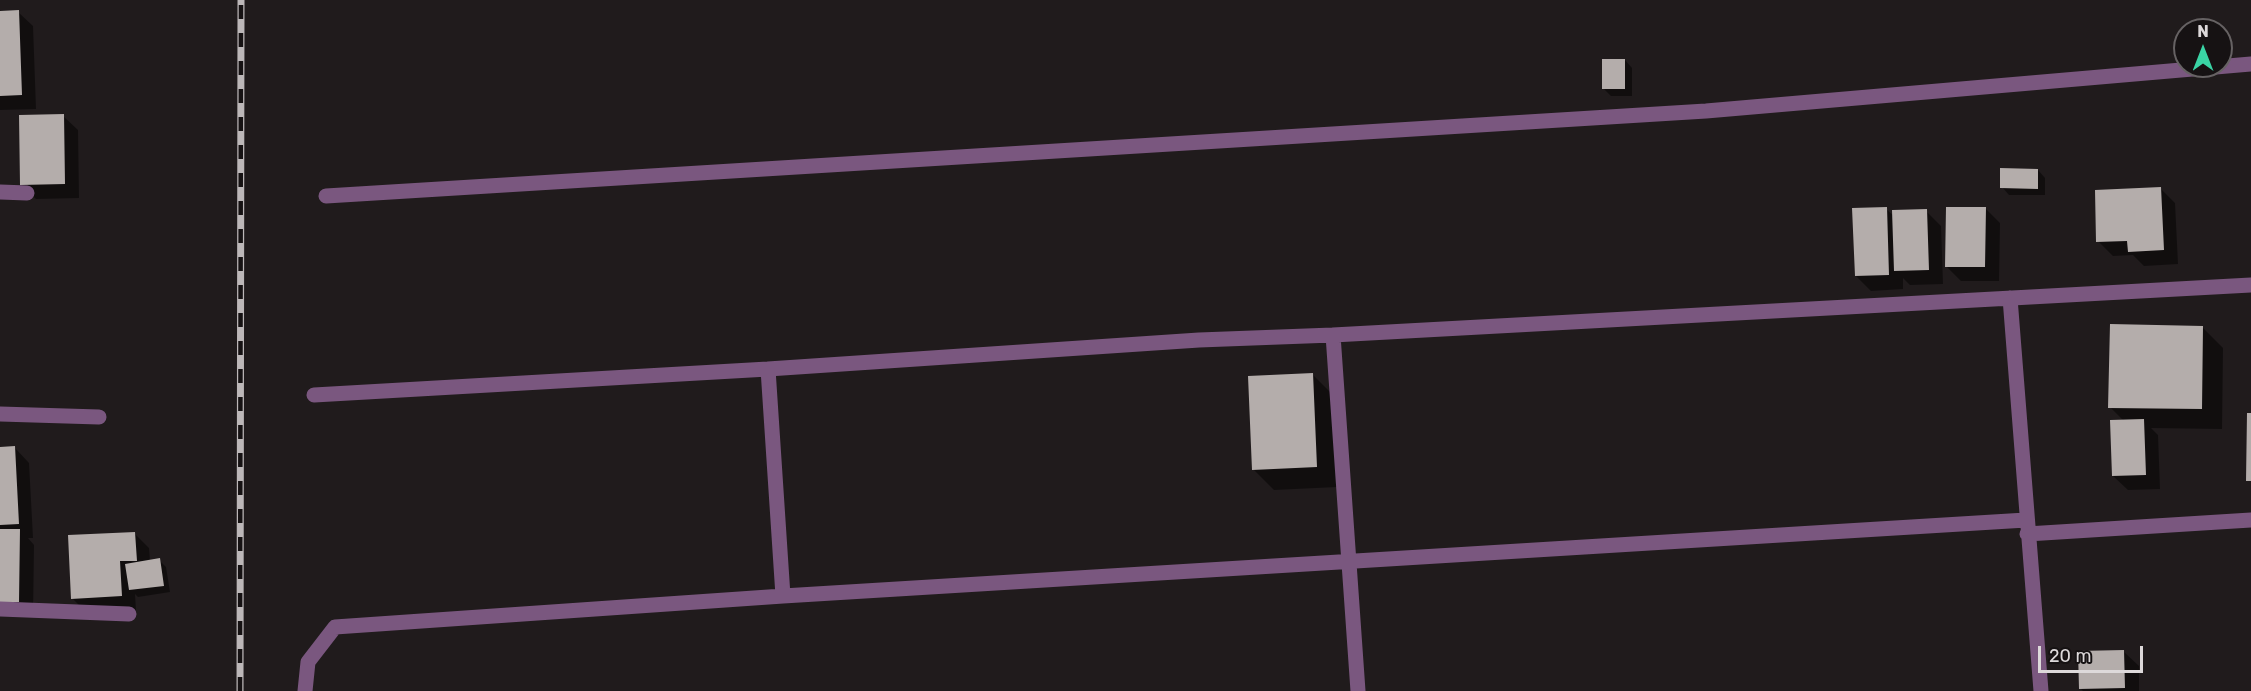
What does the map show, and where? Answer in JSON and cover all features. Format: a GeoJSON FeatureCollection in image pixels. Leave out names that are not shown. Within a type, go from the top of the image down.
{"type":"FeatureCollection","features":[{"type":"Feature","properties":{"kind":"street"},"geometry":{"type":"LineString","coordinates":[[326,196],[1706,111],[2251,64]]}},
{"type":"Feature","properties":{"kind":"street"},"geometry":{"type":"LineString","coordinates":[[0,192],[27,193]]}},
{"type":"Feature","properties":{"kind":"street"},"geometry":{"type":"LineString","coordinates":[[314,395],[768,369],[1199,340],[1333,335],[2251,285]]}},
{"type":"Feature","properties":{"kind":"street"},"geometry":{"type":"LineString","coordinates":[[2010,298],[2041,691]]}},
{"type":"Feature","properties":{"kind":"street"},"geometry":{"type":"LineString","coordinates":[[1333,335],[1358,691]]}},
{"type":"Feature","properties":{"kind":"street"},"geometry":{"type":"LineString","coordinates":[[768,369],[783,596]]}},
{"type":"Feature","properties":{"kind":"street"},"geometry":{"type":"LineString","coordinates":[[0,414],[99,417]]}},
{"type":"Feature","properties":{"kind":"street"},"geometry":{"type":"LineString","coordinates":[[305,691],[308,662],[335,627],[783,596],[1348,561],[2027,527],[2251,520]]}},
{"type":"Feature","properties":{"kind":"street"},"geometry":{"type":"LineString","coordinates":[[0,609],[129,614]]}},
{"type":"Feature","properties":{"kind":"building"},"geometry":{"type":"Polygon","coordinates":[[[19,10],[22,95],[0,96],[0,11],[19,10]]]}},
{"type":"Feature","properties":{"kind":"building"},"geometry":{"type":"Polygon","coordinates":[[[1602,59],[1625,59],[1625,89],[1602,89],[1602,59]]]}},
{"type":"Feature","properties":{"kind":"building"},"geometry":{"type":"Polygon","coordinates":[[[64,114],[65,184],[20,185],[19,115],[64,114]]]}},
{"type":"Feature","properties":{"kind":"building"},"geometry":{"type":"Polygon","coordinates":[[[2000,168],[2038,169],[2038,189],[2000,188],[2000,168]]]}},
{"type":"Feature","properties":{"kind":"building"},"geometry":{"type":"Polygon","coordinates":[[[2161,187],[2164,250],[2128,252],[2127,241],[2096,242],[2095,190],[2161,187]]]}},
{"type":"Feature","properties":{"kind":"building"},"geometry":{"type":"Polygon","coordinates":[[[1887,207],[1889,275],[1855,276],[1852,208],[1887,207]]]}},
{"type":"Feature","properties":{"kind":"building"},"geometry":{"type":"Polygon","coordinates":[[[1946,207],[1986,207],[1985,267],[1945,267],[1946,207]]]}},
{"type":"Feature","properties":{"kind":"building"},"geometry":{"type":"Polygon","coordinates":[[[1927,209],[1929,270],[1894,271],[1892,210],[1927,209]]]}},
{"type":"Feature","properties":{"kind":"building"},"geometry":{"type":"Polygon","coordinates":[[[2110,324],[2203,326],[2202,409],[2108,408],[2110,324]]]}},
{"type":"Feature","properties":{"kind":"building"},"geometry":{"type":"Polygon","coordinates":[[[1313,373],[1317,467],[1252,470],[1248,376],[1313,373]]]}},
{"type":"Feature","properties":{"kind":"building"},"geometry":{"type":"Polygon","coordinates":[[[2247,413],[2251,413],[2251,481],[2246,481],[2247,413]]]}},
{"type":"Feature","properties":{"kind":"building"},"geometry":{"type":"Polygon","coordinates":[[[2144,419],[2146,475],[2112,476],[2110,420],[2144,419]]]}},
{"type":"Feature","properties":{"kind":"building"},"geometry":{"type":"Polygon","coordinates":[[[15,446],[19,524],[0,525],[0,447],[15,446]]]}},
{"type":"Feature","properties":{"kind":"building"},"geometry":{"type":"Polygon","coordinates":[[[0,529],[20,529],[19,602],[0,602],[0,529]]]}},
{"type":"Feature","properties":{"kind":"building"},"geometry":{"type":"Polygon","coordinates":[[[135,532],[137,561],[120,561],[122,596],[71,599],[68,535],[135,532]]]}},
{"type":"Feature","properties":{"kind":"building"},"geometry":{"type":"Polygon","coordinates":[[[160,558],[164,586],[129,590],[125,564],[160,558]]]}},
{"type":"Feature","properties":{"kind":"building"},"geometry":{"type":"Polygon","coordinates":[[[2124,650],[2125,688],[2079,689],[2078,651],[2124,650]]]}},
{"type":"Feature","properties":{"kind":"railway"},"geometry":{"type":"LineString","coordinates":[[240,691],[241,0]]}}]}
